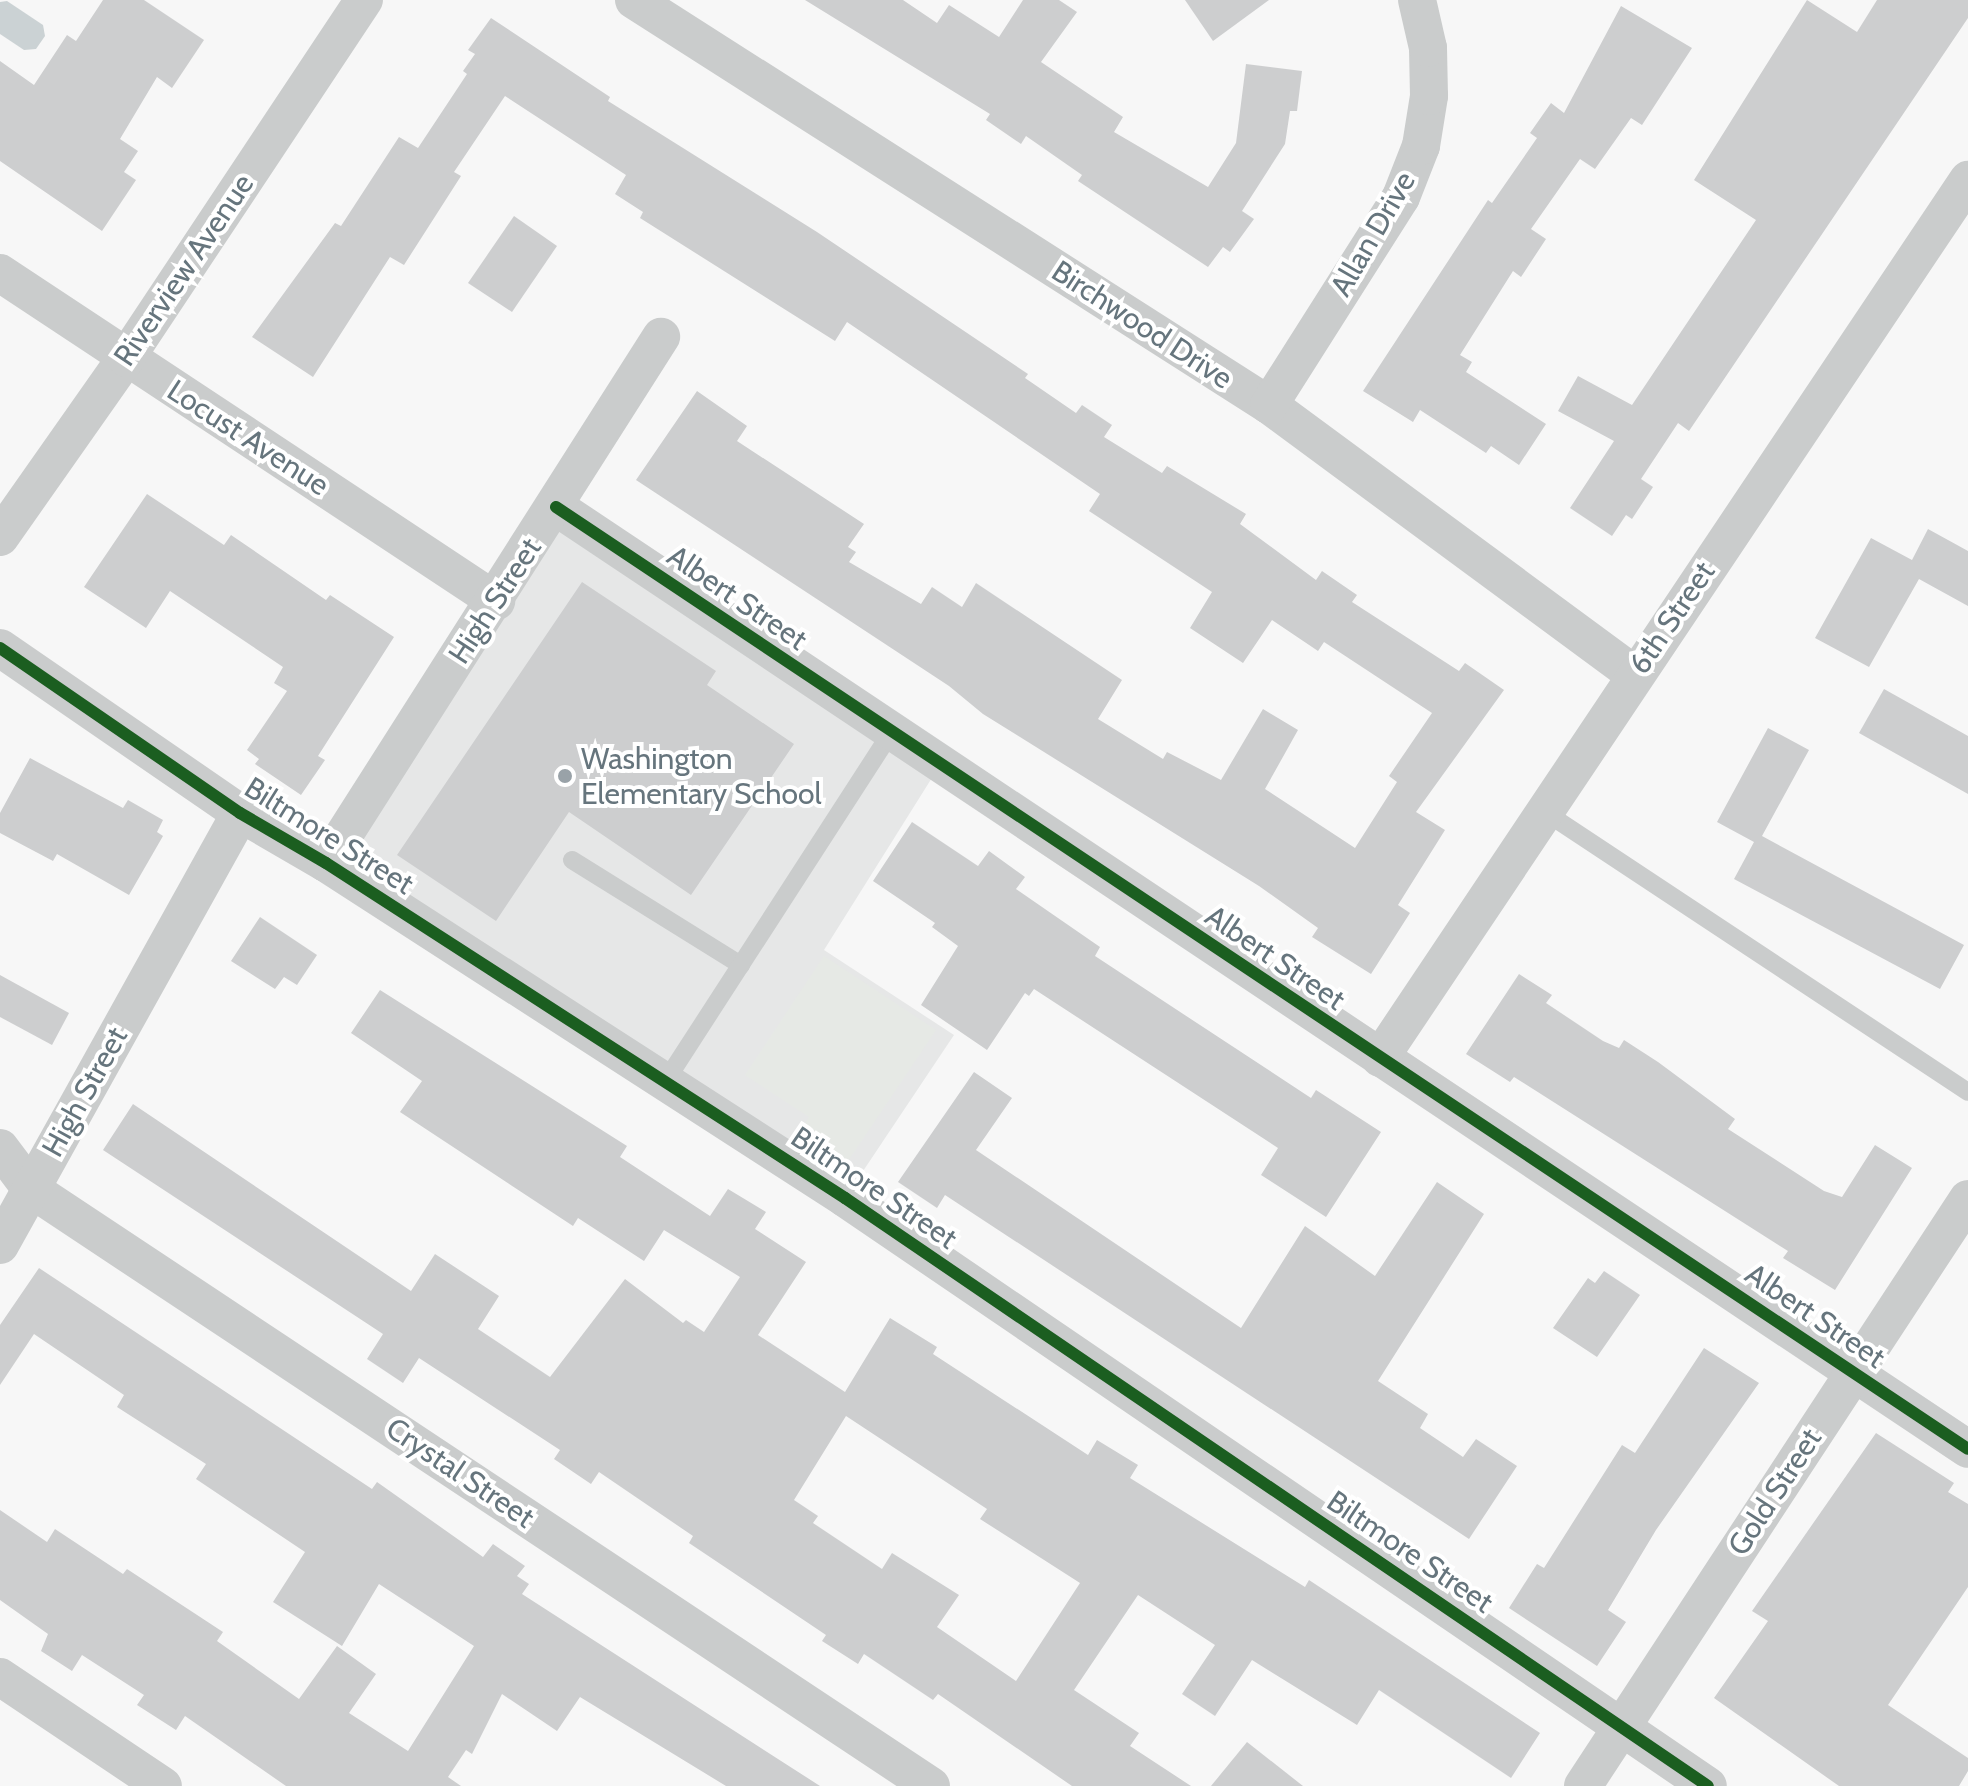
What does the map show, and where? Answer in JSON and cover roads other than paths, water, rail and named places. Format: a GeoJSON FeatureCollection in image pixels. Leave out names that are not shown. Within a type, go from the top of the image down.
{"type":"FeatureCollection","features":[{"type":"Feature","properties":{"kind":"street","name":"Riverview Avenue"},"geometry":{"type":"LineString","coordinates":[[0,537],[126,358],[364,0]]}},
{"type":"Feature","properties":{"kind":"street","name":"Birchwood Drive"},"geometry":{"type":"LineString","coordinates":[[634,0],[1269,405],[1634,674]]}},
{"type":"Feature","properties":{"kind":"street","name":"Allan Drive"},"geometry":{"type":"LineString","coordinates":[[1269,405],[1401,197],[1421,146],[1429,96],[1428,48],[1417,0]]}},
{"type":"Feature","properties":{"kind":"street","name":"6th Street"},"geometry":{"type":"LineString","coordinates":[[1380,1058],[1634,674],[1968,180]]}},
{"type":"Feature","properties":{"kind":"street","name":"Locust Avenue"},"geometry":{"type":"LineString","coordinates":[[0,273],[496,601]]}},
{"type":"Feature","properties":{"kind":"street","name":"High Street"},"geometry":{"type":"LineString","coordinates":[[326,863],[556,507],[661,337]]}},
{"type":"Feature","properties":{"kind":"street","name":"Albert Street"},"geometry":{"type":"LineString","coordinates":[[556,507],[1968,1449]]}},
{"type":"Feature","properties":{"kind":"street","name":"Biltmore Street"},"geometry":{"type":"LineString","coordinates":[[0,648],[240,813],[326,863],[845,1198],[1708,1786]]}},
{"type":"Feature","properties":{"kind":"street","name":"High Street"},"geometry":{"type":"LineString","coordinates":[[0,1245],[240,813]]}},
{"type":"Feature","properties":{"kind":"street","name":"Crystal Street"},"geometry":{"type":"LineString","coordinates":[[0,1148],[31,1189],[931,1786]]}},
{"type":"Feature","properties":{"kind":"street","name":"Gold Street"},"geometry":{"type":"LineString","coordinates":[[1583,1786],[1968,1199]]}},
{"type":"Feature","properties":{"kind":"street"},"geometry":{"type":"LineString","coordinates":[[0,1677],[163,1786]]}},
{"type":"Feature","properties":{"kind":"lane"},"geometry":{"type":"LineString","coordinates":[[665,1082],[891,733]]}},
{"type":"Feature","properties":{"kind":"lane"},"geometry":{"type":"LineString","coordinates":[[1545,812],[1968,1092]]}},
{"type":"Feature","properties":{"kind":"lane"},"geometry":{"type":"LineString","coordinates":[[572,860],[741,965]]}},
{"type":"Feature","properties":{"kind":"place","name":"Washington Elementary School"},"geometry":{"type":"Point","coordinates":[565,776]}}]}
